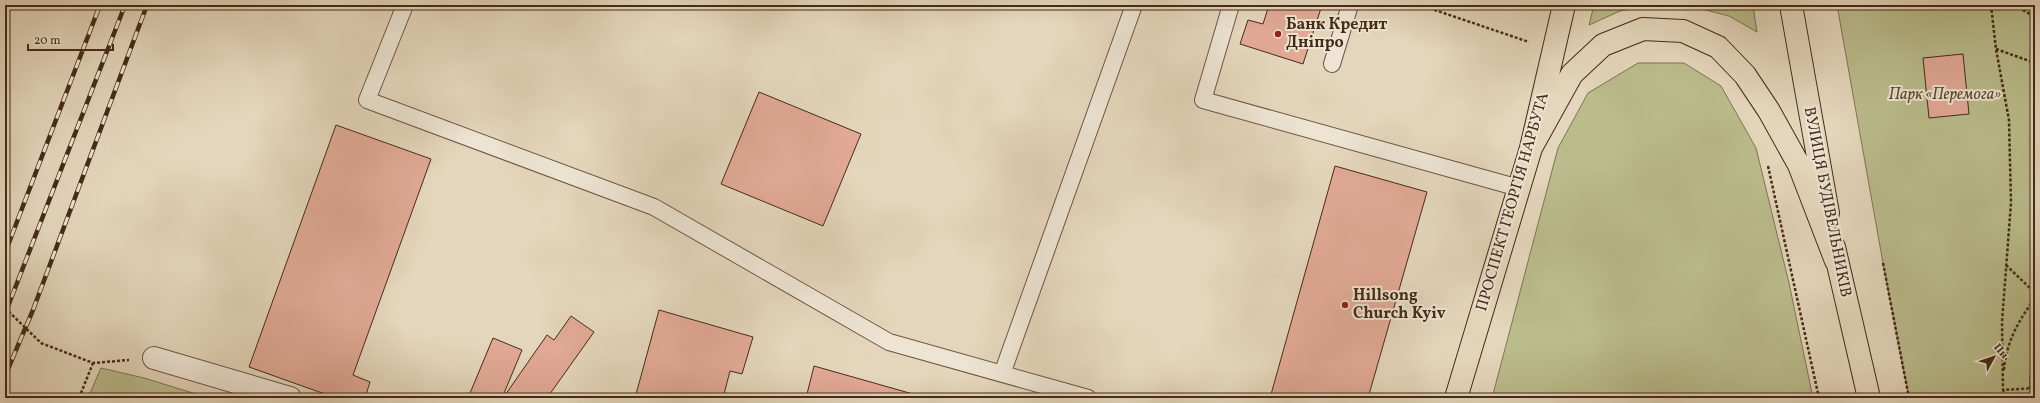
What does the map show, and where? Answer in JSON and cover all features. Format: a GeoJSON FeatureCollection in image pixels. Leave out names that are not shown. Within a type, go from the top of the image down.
{"type":"FeatureCollection","features":[{"type":"Feature","properties":{"kind":"main road","name":"ПРОСПЕКТ ГЕОРГІЯ НАРБУТА"},"geometry":{"type":"LineString","coordinates":[[1456,398],[1531,148],[1564,5]]}},
{"type":"Feature","properties":{"kind":"main road","name":"ВУЛИЦЯ БУДІВЕЛЬНИКІВ"},"geometry":{"type":"LineString","coordinates":[[1792,5],[1836,261],[1869,398]]}},
{"type":"Feature","properties":{"kind":"main road"},"geometry":{"type":"LineString","coordinates":[[1531,148],[1572,74],[1602,45],[1643,30],[1683,31],[1718,46],[1745,75],[1769,111],[1799,165],[1836,261]]}},
{"type":"Feature","properties":{"kind":"street"},"geometry":{"type":"LineString","coordinates":[[154,358],[290,398]]}},
{"type":"Feature","properties":{"kind":"lane"},"geometry":{"type":"LineString","coordinates":[[405,5],[367,100],[654,207],[889,342],[1088,398]]}},
{"type":"Feature","properties":{"kind":"lane"},"geometry":{"type":"LineString","coordinates":[[1002,374],[1134,5]]}},
{"type":"Feature","properties":{"kind":"lane"},"geometry":{"type":"LineString","coordinates":[[1231,5],[1203,100],[1519,188]]}},
{"type":"Feature","properties":{"kind":"lane"},"geometry":{"type":"LineString","coordinates":[[1332,64],[1350,5]]}},
{"type":"Feature","properties":{"kind":"path"},"geometry":{"type":"LineString","coordinates":[[1420,5],[1530,42]]}},
{"type":"Feature","properties":{"kind":"path"},"geometry":{"type":"LineString","coordinates":[[1991,5],[1996,49],[2009,120],[2011,203],[2002,322],[2003,390],[2005,398]]}},
{"type":"Feature","properties":{"kind":"path"},"geometry":{"type":"LineString","coordinates":[[2014,5],[2035,17]]}},
{"type":"Feature","properties":{"kind":"path"},"geometry":{"type":"LineString","coordinates":[[1996,49],[2035,64]]}},
{"type":"Feature","properties":{"kind":"path"},"geometry":{"type":"LineString","coordinates":[[1767,158],[1819,398]]}},
{"type":"Feature","properties":{"kind":"path"},"geometry":{"type":"LineString","coordinates":[[1883,262],[1909,398]]}},
{"type":"Feature","properties":{"kind":"path"},"geometry":{"type":"LineString","coordinates":[[2006,265],[2035,293]]}},
{"type":"Feature","properties":{"kind":"path"},"geometry":{"type":"LineString","coordinates":[[2003,390],[2005,355],[2017,323],[2035,298]]}},
{"type":"Feature","properties":{"kind":"path"},"geometry":{"type":"LineString","coordinates":[[5,308],[41,343],[93,363],[154,358]]}},
{"type":"Feature","properties":{"kind":"path"},"geometry":{"type":"LineString","coordinates":[[2033,398],[2030,388],[2032,353],[2035,348]]}},
{"type":"Feature","properties":{"kind":"path"},"geometry":{"type":"LineString","coordinates":[[79,398],[93,363]]}},
{"type":"Feature","properties":{"kind":"path"},"geometry":{"type":"LineString","coordinates":[[2003,390],[2035,388]]}},
{"type":"Feature","properties":{"kind":"green space"},"geometry":{"type":"Polygon","coordinates":[[[1594,5],[1654,5],[1620,11],[1589,25],[1594,5]]]}},
{"type":"Feature","properties":{"kind":"green space"},"geometry":{"type":"Polygon","coordinates":[[[1658,5],[1753,5],[1757,32],[1729,16],[1690,6],[1658,5]]]}},
{"type":"Feature","properties":{"kind":"green space","name":"Парк «Перемога»"},"geometry":{"type":"Polygon","coordinates":[[[1837,5],[2035,5],[2035,398],[1909,398],[1883,263],[1837,5]]]}},
{"type":"Feature","properties":{"kind":"green space"},"geometry":{"type":"Polygon","coordinates":[[[1638,63],[1684,63],[1721,86],[1756,148],[1789,283],[1813,398],[1492,398],[1558,148],[1588,93],[1638,63]]]}},
{"type":"Feature","properties":{"kind":"green space"},"geometry":{"type":"Polygon","coordinates":[[[101,368],[144,378],[209,398],[88,398],[101,368]]]}},
{"type":"Feature","properties":{"kind":"building","name":"Банк Кредит Дніпро"},"geometry":{"type":"Polygon","coordinates":[[[1269,5],[1322,5],[1303,64],[1240,44],[1248,20],[1263,24],[1269,5]]]}},
{"type":"Feature","properties":{"kind":"building"},"geometry":{"type":"Polygon","coordinates":[[[1963,54],[1969,114],[1929,118],[1923,58],[1963,54]]]}},
{"type":"Feature","properties":{"kind":"building"},"geometry":{"type":"Polygon","coordinates":[[[759,92],[861,134],[823,226],[721,184],[759,92]]]}},
{"type":"Feature","properties":{"kind":"building"},"geometry":{"type":"Polygon","coordinates":[[[336,125],[431,159],[353,375],[370,382],[365,398],[336,398],[249,367],[336,125]]]}},
{"type":"Feature","properties":{"kind":"building","name":"Hillsong Church Kyiv"},"geometry":{"type":"Polygon","coordinates":[[[1335,166],[1427,192],[1368,398],[1270,398],[1335,166]]]}},
{"type":"Feature","properties":{"kind":"building"},"geometry":{"type":"Polygon","coordinates":[[[659,310],[753,337],[742,374],[730,371],[723,398],[635,398],[659,310]]]}},
{"type":"Feature","properties":{"kind":"building"},"geometry":{"type":"Polygon","coordinates":[[[571,316],[594,332],[547,398],[503,398],[547,335],[554,340],[571,316]]]}},
{"type":"Feature","properties":{"kind":"building"},"geometry":{"type":"Polygon","coordinates":[[[493,338],[522,350],[502,398],[468,398],[493,338]]]}},
{"type":"Feature","properties":{"kind":"building"},"geometry":{"type":"Polygon","coordinates":[[[814,366],[927,398],[806,398],[814,366]]]}},
{"type":"Feature","properties":{"kind":"railway"},"geometry":{"type":"LineString","coordinates":[[5,253],[100,5]]}},
{"type":"Feature","properties":{"kind":"railway"},"geometry":{"type":"LineString","coordinates":[[5,314],[125,5]]}},
{"type":"Feature","properties":{"kind":"railway"},"geometry":{"type":"LineString","coordinates":[[5,376],[33,310],[147,5]]}},
{"type":"Feature","properties":{"kind":"place","name":"Банк Кредит Дніпро"},"geometry":{"type":"Point","coordinates":[1278,34]}},
{"type":"Feature","properties":{"kind":"place","name":"Hillsong Church Kyiv"},"geometry":{"type":"Point","coordinates":[1345,305]}}]}
